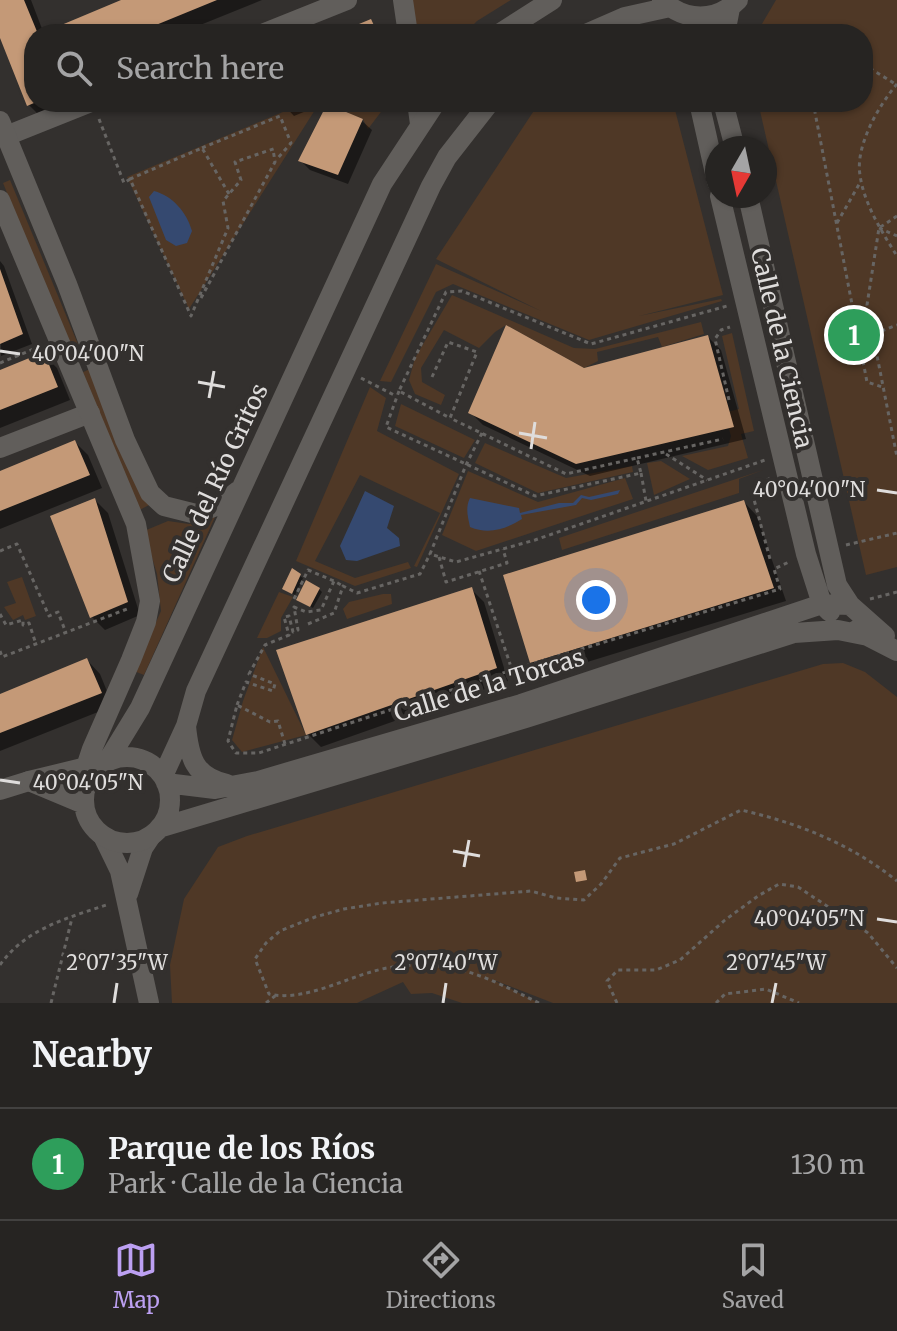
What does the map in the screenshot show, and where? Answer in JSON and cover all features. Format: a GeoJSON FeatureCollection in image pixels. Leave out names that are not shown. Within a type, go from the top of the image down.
{"type":"FeatureCollection","features":[{"type":"Feature","properties":{"kind":"street"},"geometry":{"type":"LineString","coordinates":[[287,24],[347,0]]}},
{"type":"Feature","properties":{"kind":"street"},"geometry":{"type":"LineString","coordinates":[[403,0],[407,24]]}},
{"type":"Feature","properties":{"kind":"street"},"geometry":{"type":"LineString","coordinates":[[515,24],[552,0]]}},
{"type":"Feature","properties":{"kind":"street"},"geometry":{"type":"LineString","coordinates":[[609,24],[670,6],[693,16],[708,16],[734,4]]}},
{"type":"Feature","properties":{"kind":"street"},"geometry":{"type":"LineString","coordinates":[[728,24],[734,4]]}},
{"type":"Feature","properties":{"kind":"street"},"geometry":{"type":"LineString","coordinates":[[80,112],[3,128],[67,284],[125,440],[150,493],[164,506],[196,514],[221,504],[241,488]]}},
{"type":"Feature","properties":{"kind":"street"},"geometry":{"type":"LineString","coordinates":[[418,112],[420,124]]}},
{"type":"Feature","properties":{"kind":"street","name":"Calle del Río Gritos"},"geometry":{"type":"LineString","coordinates":[[91,780],[140,708],[382,184],[429,112]]}},
{"type":"Feature","properties":{"kind":"street"},"geometry":{"type":"LineString","coordinates":[[164,780],[186,726],[196,691],[431,186],[447,157],[482,112]]}},
{"type":"Feature","properties":{"kind":"street"},"geometry":{"type":"LineString","coordinates":[[701,112],[707,136]]}},
{"type":"Feature","properties":{"kind":"street"},"geometry":{"type":"LineString","coordinates":[[726,112],[732,136]]}},
{"type":"Feature","properties":{"kind":"street"},"geometry":{"type":"LineString","coordinates":[[0,200],[136,524],[150,601],[146,622],[92,749],[88,819],[103,836],[116,861],[149,1003]]}},
{"type":"Feature","properties":{"kind":"street","name":"Calle de la Ciencia"},"geometry":{"type":"LineString","coordinates":[[723,208],[806,554],[841,602]]}},
{"type":"Feature","properties":{"kind":"street","name":"Calle de la Ciencia"},"geometry":{"type":"LineString","coordinates":[[751,208],[841,602]]}},
{"type":"Feature","properties":{"kind":"street"},"geometry":{"type":"LineString","coordinates":[[0,448],[90,413]]}},
{"type":"Feature","properties":{"kind":"street"},"geometry":{"type":"LineString","coordinates":[[103,836],[127,843],[801,632],[818,626],[841,602]]}},
{"type":"Feature","properties":{"kind":"street"},"geometry":{"type":"LineString","coordinates":[[841,602],[868,636]]}},
{"type":"Feature","properties":{"kind":"street"},"geometry":{"type":"LineString","coordinates":[[841,602],[897,649]]}},
{"type":"Feature","properties":{"kind":"street","name":"Calle de la Torcas"},"geometry":{"type":"LineString","coordinates":[[164,780],[204,788],[235,786],[521,704],[841,602]]}},
{"type":"Feature","properties":{"kind":"street"},"geometry":{"type":"LineString","coordinates":[[801,632],[838,630],[868,636],[897,649]]}},
{"type":"Feature","properties":{"kind":"street"},"geometry":{"type":"LineString","coordinates":[[186,726],[188,747],[196,766],[209,779],[235,786]]}},
{"type":"Feature","properties":{"kind":"street"},"geometry":{"type":"LineString","coordinates":[[0,790],[29,781],[91,780],[124,757],[142,760],[164,780],[170,797],[169,810],[143,848],[127,898]]}},
{"type":"Feature","properties":{"kind":"street"},"geometry":{"type":"LineString","coordinates":[[29,781],[91,780]]}},
{"type":"Feature","properties":{"kind":"path"},"geometry":{"type":"LineString","coordinates":[[873,70],[897,84],[867,127],[859,173],[879,228],[897,256]]}},
{"type":"Feature","properties":{"kind":"path"},"geometry":{"type":"LineString","coordinates":[[95,112],[124,183],[280,116],[291,143],[275,162],[191,316]]}},
{"type":"Feature","properties":{"kind":"path"},"geometry":{"type":"LineString","coordinates":[[815,112],[867,382],[885,388]]}},
{"type":"Feature","properties":{"kind":"path"},"geometry":{"type":"LineString","coordinates":[[202,148],[229,194]]}},
{"type":"Feature","properties":{"kind":"path"},"geometry":{"type":"LineString","coordinates":[[191,316],[228,228],[223,201],[241,180],[235,162],[274,148],[275,162]]}},
{"type":"Feature","properties":{"kind":"path"},"geometry":{"type":"LineString","coordinates":[[130,179],[191,316]]}},
{"type":"Feature","properties":{"kind":"path"},"geometry":{"type":"LineString","coordinates":[[837,223],[861,180]]}},
{"type":"Feature","properties":{"kind":"path"},"geometry":{"type":"LineString","coordinates":[[897,216],[879,228],[867,305],[897,457]]}},
{"type":"Feature","properties":{"kind":"path"},"geometry":{"type":"LineString","coordinates":[[879,228],[897,236]]}},
{"type":"Feature","properties":{"kind":"path"},"geometry":{"type":"LineString","coordinates":[[641,473],[535,496],[386,427],[396,396],[446,292],[462,291],[591,344],[724,307]]}},
{"type":"Feature","properties":{"kind":"path"},"geometry":{"type":"LineString","coordinates":[[729,400],[715,339],[721,330],[750,323]]}},
{"type":"Feature","properties":{"kind":"path"},"geometry":{"type":"LineString","coordinates":[[873,334],[897,325]]}},
{"type":"Feature","properties":{"kind":"path"},"geometry":{"type":"LineString","coordinates":[[0,363],[58,338]]}},
{"type":"Feature","properties":{"kind":"path"},"geometry":{"type":"LineString","coordinates":[[432,377],[448,342],[477,352],[450,418]]}},
{"type":"Feature","properties":{"kind":"path"},"geometry":{"type":"LineString","coordinates":[[347,371],[396,396]]}},
{"type":"Feature","properties":{"kind":"path"},"geometry":{"type":"LineString","coordinates":[[399,391],[566,474],[723,439]]}},
{"type":"Feature","properties":{"kind":"path"},"geometry":{"type":"LineString","coordinates":[[294,599],[308,570],[357,593],[420,574],[482,433]]}},
{"type":"Feature","properties":{"kind":"path"},"geometry":{"type":"LineString","coordinates":[[665,453],[707,480]]}},
{"type":"Feature","properties":{"kind":"path"},"geometry":{"type":"LineString","coordinates":[[637,458],[647,501]]}},
{"type":"Feature","properties":{"kind":"path"},"geometry":{"type":"LineString","coordinates":[[430,554],[456,562],[707,480],[782,464]]}},
{"type":"Feature","properties":{"kind":"path"},"geometry":{"type":"LineString","coordinates":[[770,559],[752,492],[782,464]]}},
{"type":"Feature","properties":{"kind":"path"},"geometry":{"type":"LineString","coordinates":[[0,551],[17,544],[49,616],[58,612],[66,633]]}},
{"type":"Feature","properties":{"kind":"path"},"geometry":{"type":"LineString","coordinates":[[439,556],[446,582],[507,563],[503,549]]}},
{"type":"Feature","properties":{"kind":"path"},"geometry":{"type":"LineString","coordinates":[[334,581],[321,610],[306,612],[294,607],[298,630],[293,632],[289,616],[284,617],[289,635],[265,645],[249,674],[275,684],[273,691],[246,682],[228,741],[236,753],[259,753],[512,670],[780,589],[774,569]]}},
{"type":"Feature","properties":{"kind":"path"},"geometry":{"type":"LineString","coordinates":[[479,571],[512,670]]}},
{"type":"Feature","properties":{"kind":"path"},"geometry":{"type":"LineString","coordinates":[[308,624],[334,613],[343,586]]}},
{"type":"Feature","properties":{"kind":"path"},"geometry":{"type":"LineString","coordinates":[[841,602],[897,592]]}},
{"type":"Feature","properties":{"kind":"path"},"geometry":{"type":"LineString","coordinates":[[0,651],[2,657],[150,601]]}},
{"type":"Feature","properties":{"kind":"path"},"geometry":{"type":"LineString","coordinates":[[0,614],[6,625],[23,620],[23,625],[29,623],[36,644]]}},
{"type":"Feature","properties":{"kind":"path"},"geometry":{"type":"LineString","coordinates":[[237,705],[270,722],[278,721],[285,744]]}},
{"type":"Feature","properties":{"kind":"path"},"geometry":{"type":"LineString","coordinates":[[539,1003],[476,973],[434,964],[390,967],[310,994],[281,999],[269,994],[255,959],[266,943],[280,931],[315,917],[382,903],[531,891],[556,898],[584,900],[601,884],[620,858],[674,844],[741,810],[804,827],[875,863],[897,881]]}},
{"type":"Feature","properties":{"kind":"path"},"geometry":{"type":"LineString","coordinates":[[617,1003],[607,981],[618,970],[656,970],[680,960],[725,920],[779,884],[798,887],[868,933],[897,968]]}},
{"type":"Feature","properties":{"kind":"path"},"geometry":{"type":"LineString","coordinates":[[0,965],[11,948],[39,929],[127,898]]}},
{"type":"Feature","properties":{"kind":"path"},"geometry":{"type":"LineString","coordinates":[[51,1003],[72,917]]}},
{"type":"Feature","properties":{"kind":"path"},"geometry":{"type":"LineString","coordinates":[[716,1003],[725,994],[766,989],[799,1003]]}},
{"type":"Feature","properties":{"kind":"path"},"geometry":{"type":"LineString","coordinates":[[266,1003],[275,996]]}},
{"type":"Feature","properties":{"kind":"shaded area"},"geometry":{"type":"Polygon","coordinates":[[[412,0],[511,0],[474,24],[416,24],[412,0]]]}},
{"type":"Feature","properties":{"kind":"shaded area"},"geometry":{"type":"Polygon","coordinates":[[[776,0],[897,0],[897,567],[866,575],[777,185],[777,136],[766,136],[760,112],[873,112],[873,24],[762,24],[776,0]]]}},
{"type":"Feature","properties":{"kind":"shaded area"},"geometry":{"type":"Polygon","coordinates":[[[283,112],[314,112],[189,309],[127,177],[283,112]]]}},
{"type":"Feature","properties":{"kind":"shaded area"},"geometry":{"type":"Polygon","coordinates":[[[381,112],[368,129],[363,119],[348,113],[381,112]]]}},
{"type":"Feature","properties":{"kind":"shaded area"},"geometry":{"type":"Polygon","coordinates":[[[533,112],[676,112],[723,295],[639,316],[722,301],[589,340],[453,284],[436,292],[391,382],[380,381],[436,264],[541,311],[436,259],[533,112]]]}},
{"type":"Feature","properties":{"kind":"shaded area"},"geometry":{"type":"Polygon","coordinates":[[[10,180],[80,349],[72,352],[3,183],[10,180]]]}},
{"type":"Feature","properties":{"kind":"shaded area"},"geometry":{"type":"Polygon","coordinates":[[[452,295],[574,348],[595,349],[701,322],[704,334],[662,347],[658,337],[597,352],[598,361],[584,368],[506,325],[479,348],[444,330],[421,368],[422,382],[445,395],[441,405],[415,394],[409,380],[415,358],[452,295]]]}},
{"type":"Feature","properties":{"kind":"shaded area"},"geometry":{"type":"Polygon","coordinates":[[[732,333],[754,431],[741,434],[748,458],[708,470],[682,456],[728,446],[731,436],[724,413],[739,409],[722,336],[732,333]]]}},
{"type":"Feature","properties":{"kind":"shaded area"},"geometry":{"type":"Polygon","coordinates":[[[90,369],[149,505],[136,512],[81,373],[90,369]]]}},
{"type":"Feature","properties":{"kind":"shaded area"},"geometry":{"type":"Polygon","coordinates":[[[370,387],[386,398],[377,431],[459,474],[417,567],[414,566],[440,513],[360,475],[315,561],[355,578],[408,562],[411,568],[355,586],[296,561],[370,387]]]}},
{"type":"Feature","properties":{"kind":"shaded area"},"geometry":{"type":"Polygon","coordinates":[[[401,404],[475,440],[464,458],[395,426],[401,404]]]}},
{"type":"Feature","properties":{"kind":"shaded area"},"geometry":{"type":"Polygon","coordinates":[[[485,443],[566,478],[632,466],[633,472],[538,493],[475,463],[485,443]]]}},
{"type":"Feature","properties":{"kind":"shaded area"},"geometry":{"type":"Polygon","coordinates":[[[661,461],[690,479],[654,495],[647,463],[661,461]]]}},
{"type":"Feature","properties":{"kind":"shaded area"},"geometry":{"type":"Polygon","coordinates":[[[763,470],[739,479],[739,493],[562,550],[559,538],[763,470]]]}},
{"type":"Feature","properties":{"kind":"shaded area"},"geometry":{"type":"Polygon","coordinates":[[[468,471],[538,502],[625,478],[633,499],[476,551],[442,535],[468,471]]]}},
{"type":"Feature","properties":{"kind":"shaded area"},"geometry":{"type":"Polygon","coordinates":[[[215,517],[144,675],[134,671],[161,611],[157,574],[144,531],[168,521],[189,524],[215,517]]]}},
{"type":"Feature","properties":{"kind":"shaded area"},"geometry":{"type":"Polygon","coordinates":[[[22,577],[36,616],[25,620],[23,615],[13,620],[4,607],[16,603],[7,582],[22,577]]]}},
{"type":"Feature","properties":{"kind":"shaded area"},"geometry":{"type":"Polygon","coordinates":[[[279,592],[293,597],[281,618],[281,631],[267,638],[257,638],[279,592]]]}},
{"type":"Feature","properties":{"kind":"shaded area"},"geometry":{"type":"Polygon","coordinates":[[[391,594],[392,604],[347,619],[343,609],[349,602],[391,594]]]}},
{"type":"Feature","properties":{"kind":"shaded area"},"geometry":{"type":"Polygon","coordinates":[[[263,647],[306,735],[242,752],[232,740],[263,647]]]}},
{"type":"Feature","properties":{"kind":"shaded area"},"geometry":{"type":"Polygon","coordinates":[[[843,663],[865,672],[897,697],[897,1003],[553,1003],[491,979],[539,1003],[462,1003],[432,993],[411,994],[403,982],[357,1003],[172,1003],[170,965],[184,899],[218,847],[823,664],[843,663]]]}},
{"type":"Feature","properties":{"kind":"water"},"geometry":{"type":"Polygon","coordinates":[[[154,191],[173,201],[187,218],[192,231],[187,243],[176,246],[166,240],[149,197],[154,191]]]}},
{"type":"Feature","properties":{"kind":"water"},"geometry":{"type":"Polygon","coordinates":[[[620,490],[618,494],[591,500],[582,498],[576,505],[521,515],[522,519],[497,530],[484,531],[470,527],[467,509],[470,498],[519,508],[520,513],[559,503],[573,503],[581,495],[589,497],[620,490]]]}},
{"type":"Feature","properties":{"kind":"water"},"geometry":{"type":"Polygon","coordinates":[[[365,491],[394,506],[387,528],[399,538],[400,546],[357,561],[346,560],[340,546],[365,491]]]}},
{"type":"Feature","properties":{"kind":"building"},"geometry":{"type":"Polygon","coordinates":[[[0,0],[24,0],[34,24],[24,24],[24,98],[0,38],[0,0]]]}},
{"type":"Feature","properties":{"kind":"building"},"geometry":{"type":"Polygon","coordinates":[[[121,0],[217,0],[158,24],[64,24],[121,0]]]}},
{"type":"Feature","properties":{"kind":"building"},"geometry":{"type":"Polygon","coordinates":[[[323,112],[346,112],[363,119],[338,175],[298,161],[323,112]]]}},
{"type":"Feature","properties":{"kind":"building"},"geometry":{"type":"Polygon","coordinates":[[[0,269],[23,334],[0,344],[0,269]]]}},
{"type":"Feature","properties":{"kind":"building"},"geometry":{"type":"Polygon","coordinates":[[[506,325],[584,368],[708,335],[734,427],[576,464],[468,413],[506,325]]]}},
{"type":"Feature","properties":{"kind":"building"},"geometry":{"type":"Polygon","coordinates":[[[44,352],[58,387],[0,410],[0,370],[44,352]]]}},
{"type":"Feature","properties":{"kind":"building"},"geometry":{"type":"Polygon","coordinates":[[[75,440],[90,475],[0,511],[0,471],[75,440]]]}},
{"type":"Feature","properties":{"kind":"building"},"geometry":{"type":"Polygon","coordinates":[[[95,498],[128,602],[90,618],[50,516],[95,498]]]}},
{"type":"Feature","properties":{"kind":"building"},"geometry":{"type":"Polygon","coordinates":[[[744,500],[774,588],[530,663],[503,575],[744,500]]]}},
{"type":"Feature","properties":{"kind":"building"},"geometry":{"type":"Polygon","coordinates":[[[292,568],[301,574],[292,594],[282,589],[292,568]]]}},
{"type":"Feature","properties":{"kind":"building"},"geometry":{"type":"Polygon","coordinates":[[[306,580],[320,588],[310,607],[296,600],[306,580]]]}},
{"type":"Feature","properties":{"kind":"building"},"geometry":{"type":"Polygon","coordinates":[[[472,587],[497,668],[306,735],[276,650],[472,587]]]}},
{"type":"Feature","properties":{"kind":"building"},"geometry":{"type":"Polygon","coordinates":[[[87,658],[102,693],[0,733],[0,694],[87,658]]]}},
{"type":"Feature","properties":{"kind":"building"},"geometry":{"type":"Polygon","coordinates":[[[585,870],[587,880],[576,882],[574,872],[585,870]]]}},
{"type":"Feature","properties":{"kind":"place","name":"Parque de los Ríos"},"geometry":{"type":"Point","coordinates":[854,335]}}]}
